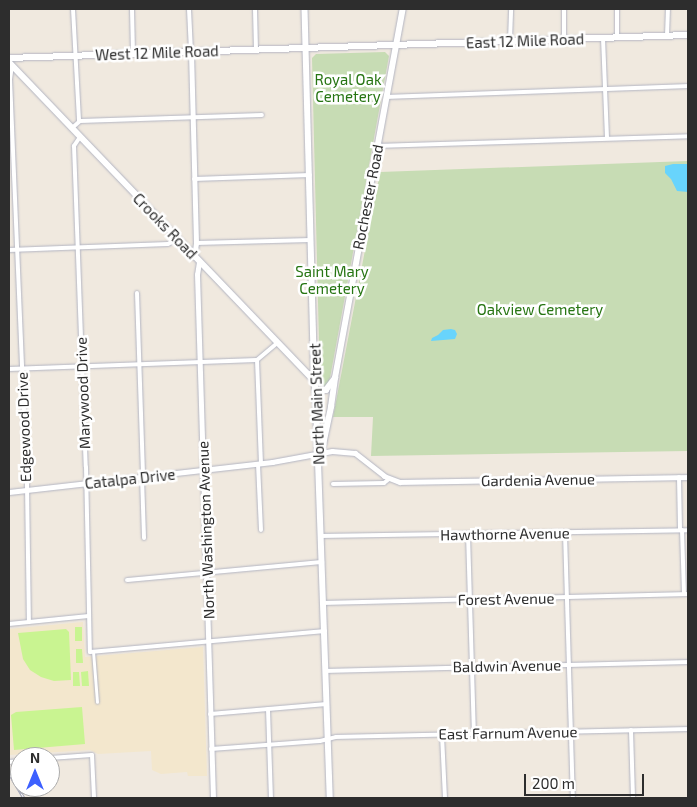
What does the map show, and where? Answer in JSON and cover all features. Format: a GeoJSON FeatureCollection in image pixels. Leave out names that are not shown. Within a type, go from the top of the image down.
{"type":"FeatureCollection","features":[{"type":"Feature","properties":{"kind":"main road","name":"North Main Street"},"geometry":{"type":"LineString","coordinates":[[305,9],[315,381]]}},
{"type":"Feature","properties":{"kind":"main road","name":"Rochester Road"},"geometry":{"type":"LineString","coordinates":[[319,454],[323,445],[403,9]]}},
{"type":"Feature","properties":{"kind":"main road","name":"East 12 Mile Road"},"geometry":{"type":"LineString","coordinates":[[306,48],[688,35]]}},
{"type":"Feature","properties":{"kind":"main road","name":"West 12 Mile Road"},"geometry":{"type":"LineString","coordinates":[[10,62],[75,56],[306,48]]}},
{"type":"Feature","properties":{"kind":"main road","name":"Crooks Road"},"geometry":{"type":"LineString","coordinates":[[10,62],[19,74],[315,381]]}},
{"type":"Feature","properties":{"kind":"main road"},"geometry":{"type":"LineString","coordinates":[[315,381],[316,392],[328,389],[335,378]]}},
{"type":"Feature","properties":{"kind":"main road","name":"North Main Street"},"geometry":{"type":"LineString","coordinates":[[316,392],[330,798]]}},
{"type":"Feature","properties":{"kind":"street"},"geometry":{"type":"LineString","coordinates":[[73,9],[79,122]]}},
{"type":"Feature","properties":{"kind":"street"},"geometry":{"type":"LineString","coordinates":[[132,9],[133,54]]}},
{"type":"Feature","properties":{"kind":"street"},"geometry":{"type":"LineString","coordinates":[[189,9],[196,243],[194,257]]}},
{"type":"Feature","properties":{"kind":"street"},"geometry":{"type":"LineString","coordinates":[[255,9],[256,50]]}},
{"type":"Feature","properties":{"kind":"street"},"geometry":{"type":"LineString","coordinates":[[510,41],[512,9]]}},
{"type":"Feature","properties":{"kind":"street"},"geometry":{"type":"LineString","coordinates":[[564,9],[564,40]]}},
{"type":"Feature","properties":{"kind":"street"},"geometry":{"type":"LineString","coordinates":[[616,38],[617,9]]}},
{"type":"Feature","properties":{"kind":"street"},"geometry":{"type":"LineString","coordinates":[[667,36],[668,9]]}},
{"type":"Feature","properties":{"kind":"street"},"geometry":{"type":"LineString","coordinates":[[603,38],[607,138]]}},
{"type":"Feature","properties":{"kind":"street","name":"Edgewood Drive"},"geometry":{"type":"LineString","coordinates":[[10,62],[27,490],[29,622]]}},
{"type":"Feature","properties":{"kind":"street"},"geometry":{"type":"LineString","coordinates":[[12,82],[19,74]]}},
{"type":"Feature","properties":{"kind":"street"},"geometry":{"type":"LineString","coordinates":[[387,97],[688,86]]}},
{"type":"Feature","properties":{"kind":"street"},"geometry":{"type":"LineString","coordinates":[[72,128],[79,122],[262,114]]}},
{"type":"Feature","properties":{"kind":"street"},"geometry":{"type":"LineString","coordinates":[[378,146],[688,136]]}},
{"type":"Feature","properties":{"kind":"street","name":"Marywood Drive"},"geometry":{"type":"LineString","coordinates":[[80,137],[74,146],[89,616],[92,652]]}},
{"type":"Feature","properties":{"kind":"street"},"geometry":{"type":"LineString","coordinates":[[194,179],[310,175]]}},
{"type":"Feature","properties":{"kind":"street"},"geometry":{"type":"LineString","coordinates":[[9,250],[168,244],[177,239]]}},
{"type":"Feature","properties":{"kind":"street"},"geometry":{"type":"LineString","coordinates":[[196,243],[311,240]]}},
{"type":"Feature","properties":{"kind":"street","name":"North Washington Avenue"},"geometry":{"type":"LineString","coordinates":[[199,262],[197,274],[208,572],[208,642],[213,798]]}},
{"type":"Feature","properties":{"kind":"street"},"geometry":{"type":"LineString","coordinates":[[137,293],[144,538]]}},
{"type":"Feature","properties":{"kind":"street"},"geometry":{"type":"LineString","coordinates":[[9,369],[257,360],[277,343]]}},
{"type":"Feature","properties":{"kind":"street"},"geometry":{"type":"LineString","coordinates":[[257,360],[261,530]]}},
{"type":"Feature","properties":{"kind":"street"},"geometry":{"type":"LineString","coordinates":[[319,454],[332,451],[355,453],[389,479]]}},
{"type":"Feature","properties":{"kind":"street","name":"Catalpa Drive"},"geometry":{"type":"LineString","coordinates":[[9,492],[260,464],[319,454]]}},
{"type":"Feature","properties":{"kind":"street"},"geometry":{"type":"LineString","coordinates":[[679,477],[686,594]]}},
{"type":"Feature","properties":{"kind":"street","name":"Gardenia Avenue"},"geometry":{"type":"LineString","coordinates":[[333,484],[384,483],[389,479],[407,482],[688,477]]}},
{"type":"Feature","properties":{"kind":"street","name":"Hawthorne Avenue"},"geometry":{"type":"LineString","coordinates":[[321,536],[688,530]]}},
{"type":"Feature","properties":{"kind":"street"},"geometry":{"type":"LineString","coordinates":[[565,533],[573,798]]}},
{"type":"Feature","properties":{"kind":"street"},"geometry":{"type":"LineString","coordinates":[[468,534],[474,734]]}},
{"type":"Feature","properties":{"kind":"street"},"geometry":{"type":"LineString","coordinates":[[127,580],[322,562]]}},
{"type":"Feature","properties":{"kind":"street","name":"Forest Avenue"},"geometry":{"type":"LineString","coordinates":[[324,603],[686,594]]}},
{"type":"Feature","properties":{"kind":"street"},"geometry":{"type":"LineString","coordinates":[[9,624],[89,616]]}},
{"type":"Feature","properties":{"kind":"street"},"geometry":{"type":"LineString","coordinates":[[97,702],[92,652],[325,631]]}},
{"type":"Feature","properties":{"kind":"street","name":"Baldwin Avenue"},"geometry":{"type":"LineString","coordinates":[[326,670],[688,662]]}},
{"type":"Feature","properties":{"kind":"street"},"geometry":{"type":"LineString","coordinates":[[210,714],[327,704]]}},
{"type":"Feature","properties":{"kind":"street"},"geometry":{"type":"LineString","coordinates":[[268,709],[271,798]]}},
{"type":"Feature","properties":{"kind":"street","name":"East Farnum Avenue"},"geometry":{"type":"LineString","coordinates":[[211,749],[328,739],[688,729]]}},
{"type":"Feature","properties":{"kind":"street"},"geometry":{"type":"LineString","coordinates":[[631,730],[633,798]]}},
{"type":"Feature","properties":{"kind":"street"},"geometry":{"type":"LineString","coordinates":[[442,735],[445,798]]}},
{"type":"Feature","properties":{"kind":"street"},"geometry":{"type":"LineString","coordinates":[[60,757],[92,755],[94,798]]}},
{"type":"Feature","properties":{"kind":"shaded area"},"geometry":{"type":"Polygon","coordinates":[[[83,622],[85,657],[203,647],[207,776],[188,776],[187,772],[161,774],[152,770],[151,751],[98,754],[90,750],[60,752],[60,747],[10,747],[9,755],[9,629],[83,622]]]}},
{"type":"Feature","properties":{"kind":"green space","name":"Royal Oak Cemetery"},"geometry":{"type":"Polygon","coordinates":[[[385,52],[389,56],[330,378],[327,386],[324,387],[320,384],[312,58],[316,54],[385,52]]]}},
{"type":"Feature","properties":{"kind":"green space","name":"Oakview Cemetery"},"geometry":{"type":"Polygon","coordinates":[[[688,161],[688,451],[371,456],[373,417],[333,417],[380,172],[688,161]]]}},
{"type":"Feature","properties":{"kind":"green space"},"geometry":{"type":"Polygon","coordinates":[[[75,627],[82,627],[82,641],[75,641],[75,627]]]}},
{"type":"Feature","properties":{"kind":"green space"},"geometry":{"type":"Polygon","coordinates":[[[66,629],[69,632],[71,680],[54,681],[41,677],[30,670],[23,659],[18,633],[66,629]]]}},
{"type":"Feature","properties":{"kind":"green space"},"geometry":{"type":"Polygon","coordinates":[[[76,649],[82,649],[83,663],[76,663],[76,649]]]}},
{"type":"Feature","properties":{"kind":"green space"},"geometry":{"type":"Polygon","coordinates":[[[88,671],[89,686],[82,686],[81,672],[88,671]]]}},
{"type":"Feature","properties":{"kind":"green space"},"geometry":{"type":"Polygon","coordinates":[[[73,672],[79,672],[80,686],[73,686],[73,672]]]}},
{"type":"Feature","properties":{"kind":"green space"},"geometry":{"type":"Polygon","coordinates":[[[82,707],[85,744],[50,747],[14,747],[11,715],[16,712],[82,707]]]}},
{"type":"Feature","properties":{"kind":"water"},"geometry":{"type":"Polygon","coordinates":[[[688,164],[688,192],[677,191],[671,179],[665,173],[665,166],[688,164]]]}},
{"type":"Feature","properties":{"kind":"water"},"geometry":{"type":"Polygon","coordinates":[[[443,330],[455,330],[457,334],[455,339],[431,341],[432,338],[443,330]]]}},
{"type":"Feature","properties":{"kind":"railway"},"geometry":{"type":"LineString","coordinates":[[9,773],[24,798]]}},
{"type":"Feature","properties":{"kind":"park label","name":"Saint Mary Cemetery"},"geometry":{"type":"Point","coordinates":[332,280]}}]}
